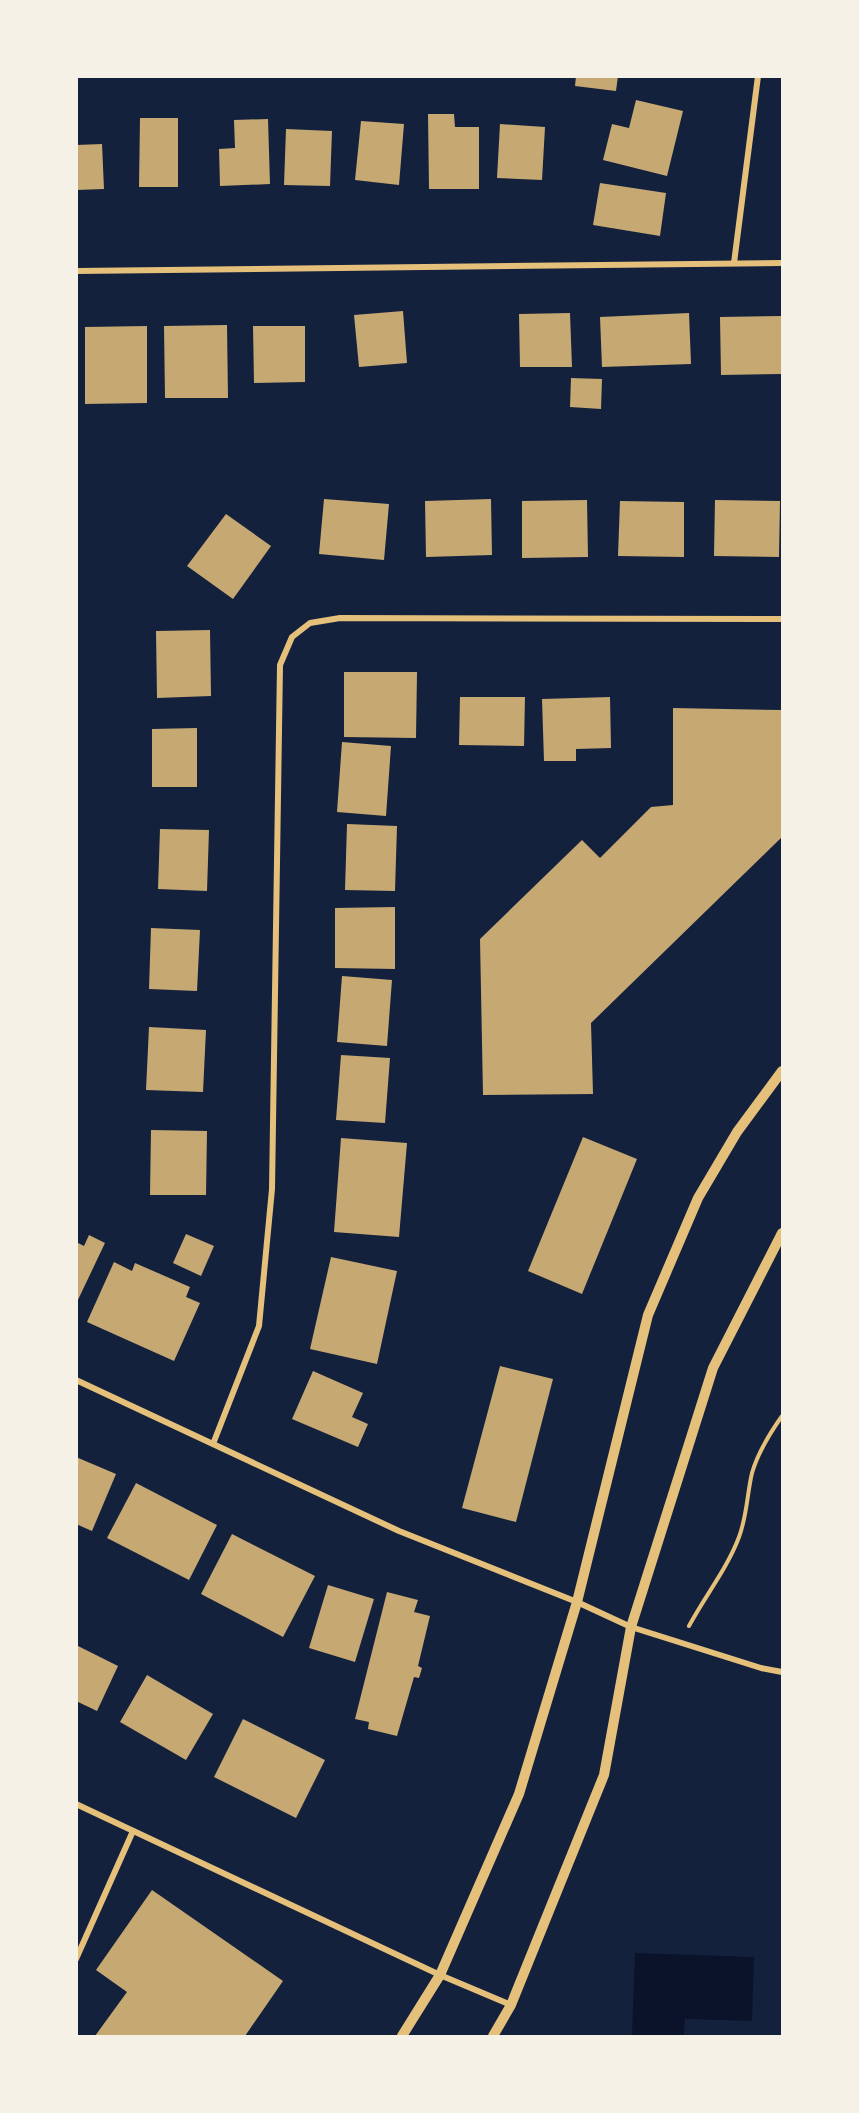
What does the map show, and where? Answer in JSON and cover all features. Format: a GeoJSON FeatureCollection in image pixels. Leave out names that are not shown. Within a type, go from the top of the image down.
{"type":"FeatureCollection","features":[{"type":"Feature","properties":{"kind":"street"},"geometry":{"type":"LineString","coordinates":[[734,263],[758,76]]}},
{"type":"Feature","properties":{"kind":"street"},"geometry":{"type":"LineString","coordinates":[[76,271],[783,262]]}},
{"type":"Feature","properties":{"kind":"street"},"geometry":{"type":"LineString","coordinates":[[213,1444],[259,1326],[272,1188],[280,664],[292,637],[310,622],[340,618],[783,619]]}},
{"type":"Feature","properties":{"kind":"street"},"geometry":{"type":"LineString","coordinates":[[402,2037],[440,1975],[519,1794],[577,1602],[648,1315],[698,1198],[736,1132],[783,1071]]}},
{"type":"Feature","properties":{"kind":"street"},"geometry":{"type":"LineString","coordinates":[[493,2037],[511,2005],[604,1775],[631,1627],[713,1368],[783,1233]]}},
{"type":"Feature","properties":{"kind":"street"},"geometry":{"type":"LineString","coordinates":[[76,1380],[399,1532],[577,1602],[631,1627],[762,1668],[783,1672]]}},
{"type":"Feature","properties":{"kind":"street"},"geometry":{"type":"LineString","coordinates":[[76,1804],[440,1975],[511,2005]]}},
{"type":"Feature","properties":{"kind":"street"},"geometry":{"type":"LineString","coordinates":[[76,1959],[133,1831]]}},
{"type":"Feature","properties":{"kind":"path"},"geometry":{"type":"LineString","coordinates":[[680,1643],[699,1606],[721,1575],[736,1545],[744,1520],[756,1463],[771,1431],[783,1416]]}},
{"type":"Feature","properties":{"kind":"water"},"geometry":{"type":"Polygon","coordinates":[[[635,1953],[754,1957],[752,2021],[685,2019],[684,2036],[632,2036],[635,1953]]]}},
{"type":"Feature","properties":{"kind":"building"},"geometry":{"type":"Polygon","coordinates":[[[576,76],[618,76],[616,91],[575,86],[576,76]]]}},
{"type":"Feature","properties":{"kind":"building"},"geometry":{"type":"Polygon","coordinates":[[[636,100],[683,111],[667,176],[603,160],[612,124],[629,128],[636,100]]]}},
{"type":"Feature","properties":{"kind":"building"},"geometry":{"type":"Polygon","coordinates":[[[428,114],[454,114],[455,127],[479,127],[479,189],[429,189],[428,114]]]}},
{"type":"Feature","properties":{"kind":"building"},"geometry":{"type":"Polygon","coordinates":[[[140,118],[178,118],[178,187],[139,187],[140,118]]]}},
{"type":"Feature","properties":{"kind":"building"},"geometry":{"type":"Polygon","coordinates":[[[268,119],[270,184],[220,186],[219,149],[235,148],[234,120],[268,119]]]}},
{"type":"Feature","properties":{"kind":"building"},"geometry":{"type":"Polygon","coordinates":[[[361,121],[404,124],[399,185],[355,180],[361,121]]]}},
{"type":"Feature","properties":{"kind":"building"},"geometry":{"type":"Polygon","coordinates":[[[500,124],[545,127],[542,180],[497,178],[500,124]]]}},
{"type":"Feature","properties":{"kind":"building"},"geometry":{"type":"Polygon","coordinates":[[[286,129],[332,131],[330,186],[284,185],[286,129]]]}},
{"type":"Feature","properties":{"kind":"building"},"geometry":{"type":"Polygon","coordinates":[[[102,144],[104,189],[76,190],[76,145],[102,144]]]}},
{"type":"Feature","properties":{"kind":"building"},"geometry":{"type":"Polygon","coordinates":[[[600,183],[666,193],[660,236],[593,225],[600,183]]]}},
{"type":"Feature","properties":{"kind":"building"},"geometry":{"type":"Polygon","coordinates":[[[403,311],[407,363],[359,367],[354,315],[403,311]]]}},
{"type":"Feature","properties":{"kind":"building"},"geometry":{"type":"Polygon","coordinates":[[[570,313],[572,367],[520,367],[519,314],[570,313]]]}},
{"type":"Feature","properties":{"kind":"building"},"geometry":{"type":"Polygon","coordinates":[[[689,313],[691,364],[602,367],[600,317],[689,313]]]}},
{"type":"Feature","properties":{"kind":"building"},"geometry":{"type":"Polygon","coordinates":[[[782,316],[782,374],[721,375],[720,317],[782,316]]]}},
{"type":"Feature","properties":{"kind":"building"},"geometry":{"type":"Polygon","coordinates":[[[227,325],[228,398],[165,398],[164,326],[227,325]]]}},
{"type":"Feature","properties":{"kind":"building"},"geometry":{"type":"Polygon","coordinates":[[[147,326],[147,403],[85,404],[85,327],[147,326]]]}},
{"type":"Feature","properties":{"kind":"building"},"geometry":{"type":"Polygon","coordinates":[[[253,326],[305,326],[305,382],[254,383],[253,326]]]}},
{"type":"Feature","properties":{"kind":"building"},"geometry":{"type":"Polygon","coordinates":[[[571,378],[602,379],[601,409],[570,407],[571,378]]]}},
{"type":"Feature","properties":{"kind":"building"},"geometry":{"type":"Polygon","coordinates":[[[324,499],[389,504],[384,560],[319,554],[324,499]]]}},
{"type":"Feature","properties":{"kind":"building"},"geometry":{"type":"Polygon","coordinates":[[[491,499],[492,555],[426,557],[425,501],[491,499]]]}},
{"type":"Feature","properties":{"kind":"building"},"geometry":{"type":"Polygon","coordinates":[[[587,500],[588,557],[522,558],[522,501],[587,500]]]}},
{"type":"Feature","properties":{"kind":"building"},"geometry":{"type":"Polygon","coordinates":[[[715,500],[780,501],[779,557],[714,556],[715,500]]]}},
{"type":"Feature","properties":{"kind":"building"},"geometry":{"type":"Polygon","coordinates":[[[620,501],[684,502],[684,557],[618,556],[620,501]]]}},
{"type":"Feature","properties":{"kind":"building"},"geometry":{"type":"Polygon","coordinates":[[[226,514],[271,546],[233,599],[187,566],[226,514]]]}},
{"type":"Feature","properties":{"kind":"building"},"geometry":{"type":"Polygon","coordinates":[[[210,630],[211,696],[157,698],[156,631],[210,630]]]}},
{"type":"Feature","properties":{"kind":"building"},"geometry":{"type":"Polygon","coordinates":[[[344,672],[417,672],[416,738],[344,737],[344,672]]]}},
{"type":"Feature","properties":{"kind":"building"},"geometry":{"type":"Polygon","coordinates":[[[460,697],[525,697],[524,746],[459,745],[460,697]]]}},
{"type":"Feature","properties":{"kind":"building"},"geometry":{"type":"Polygon","coordinates":[[[610,697],[611,748],[576,749],[576,761],[544,761],[542,699],[610,697]]]}},
{"type":"Feature","properties":{"kind":"building"},"geometry":{"type":"Polygon","coordinates":[[[673,708],[782,710],[782,837],[591,1023],[593,1094],[483,1095],[480,939],[582,840],[600,858],[651,807],[673,805],[673,708]]]}},
{"type":"Feature","properties":{"kind":"building"},"geometry":{"type":"Polygon","coordinates":[[[197,728],[197,787],[152,787],[152,729],[197,728]]]}},
{"type":"Feature","properties":{"kind":"building"},"geometry":{"type":"Polygon","coordinates":[[[342,742],[391,746],[386,816],[337,812],[342,742]]]}},
{"type":"Feature","properties":{"kind":"building"},"geometry":{"type":"Polygon","coordinates":[[[347,824],[397,826],[395,891],[345,890],[347,824]]]}},
{"type":"Feature","properties":{"kind":"building"},"geometry":{"type":"Polygon","coordinates":[[[160,829],[209,830],[207,891],[158,889],[160,829]]]}},
{"type":"Feature","properties":{"kind":"building"},"geometry":{"type":"Polygon","coordinates":[[[395,907],[395,969],[335,968],[335,908],[395,907]]]}},
{"type":"Feature","properties":{"kind":"building"},"geometry":{"type":"Polygon","coordinates":[[[151,928],[200,930],[197,991],[149,989],[151,928]]]}},
{"type":"Feature","properties":{"kind":"building"},"geometry":{"type":"Polygon","coordinates":[[[342,976],[392,980],[387,1046],[337,1042],[342,976]]]}},
{"type":"Feature","properties":{"kind":"building"},"geometry":{"type":"Polygon","coordinates":[[[149,1027],[206,1030],[203,1092],[146,1090],[149,1027]]]}},
{"type":"Feature","properties":{"kind":"building"},"geometry":{"type":"Polygon","coordinates":[[[341,1055],[390,1058],[385,1123],[336,1120],[341,1055]]]}},
{"type":"Feature","properties":{"kind":"building"},"geometry":{"type":"Polygon","coordinates":[[[151,1130],[207,1131],[206,1195],[150,1195],[151,1130]]]}},
{"type":"Feature","properties":{"kind":"building"},"geometry":{"type":"Polygon","coordinates":[[[583,1137],[637,1159],[582,1294],[528,1271],[583,1137]]]}},
{"type":"Feature","properties":{"kind":"building"},"geometry":{"type":"Polygon","coordinates":[[[341,1138],[407,1143],[399,1237],[334,1232],[341,1138]]]}},
{"type":"Feature","properties":{"kind":"building"},"geometry":{"type":"Polygon","coordinates":[[[186,1234],[214,1246],[201,1276],[173,1263],[186,1234]]]}},
{"type":"Feature","properties":{"kind":"building"},"geometry":{"type":"Polygon","coordinates":[[[89,1235],[105,1243],[76,1304],[76,1242],[84,1246],[89,1235]]]}},
{"type":"Feature","properties":{"kind":"building"},"geometry":{"type":"Polygon","coordinates":[[[331,1257],[397,1271],[377,1364],[310,1349],[331,1257]]]}},
{"type":"Feature","properties":{"kind":"building"},"geometry":{"type":"Polygon","coordinates":[[[114,1262],[132,1271],[135,1263],[190,1287],[186,1297],[200,1303],[174,1361],[87,1322],[114,1262]]]}},
{"type":"Feature","properties":{"kind":"building"},"geometry":{"type":"Polygon","coordinates":[[[500,1366],[553,1379],[516,1522],[462,1508],[500,1366]]]}},
{"type":"Feature","properties":{"kind":"building"},"geometry":{"type":"Polygon","coordinates":[[[313,1371],[363,1393],[352,1417],[368,1424],[358,1447],[292,1419],[313,1371]]]}},
{"type":"Feature","properties":{"kind":"building"},"geometry":{"type":"Polygon","coordinates":[[[76,1457],[116,1474],[92,1531],[76,1524],[76,1457]]]}},
{"type":"Feature","properties":{"kind":"building"},"geometry":{"type":"Polygon","coordinates":[[[136,1483],[217,1525],[189,1580],[107,1538],[136,1483]]]}},
{"type":"Feature","properties":{"kind":"building"},"geometry":{"type":"Polygon","coordinates":[[[232,1534],[315,1576],[283,1637],[201,1594],[232,1534]]]}},
{"type":"Feature","properties":{"kind":"building"},"geometry":{"type":"Polygon","coordinates":[[[328,1585],[374,1599],[355,1662],[309,1648],[328,1585]]]}},
{"type":"Feature","properties":{"kind":"building"},"geometry":{"type":"Polygon","coordinates":[[[387,1592],[418,1600],[414,1612],[430,1616],[418,1666],[422,1668],[419,1678],[414,1677],[397,1736],[368,1729],[369,1722],[355,1719],[387,1592]]]}},
{"type":"Feature","properties":{"kind":"building"},"geometry":{"type":"Polygon","coordinates":[[[76,1645],[118,1666],[97,1711],[76,1701],[76,1645]]]}},
{"type":"Feature","properties":{"kind":"building"},"geometry":{"type":"Polygon","coordinates":[[[147,1675],[213,1714],[186,1760],[120,1722],[147,1675]]]}},
{"type":"Feature","properties":{"kind":"building"},"geometry":{"type":"Polygon","coordinates":[[[243,1719],[325,1760],[296,1818],[214,1777],[243,1719]]]}},
{"type":"Feature","properties":{"kind":"building"},"geometry":{"type":"Polygon","coordinates":[[[152,1890],[283,1981],[245,2036],[95,2036],[127,1992],[96,1970],[152,1890]]]}}]}
